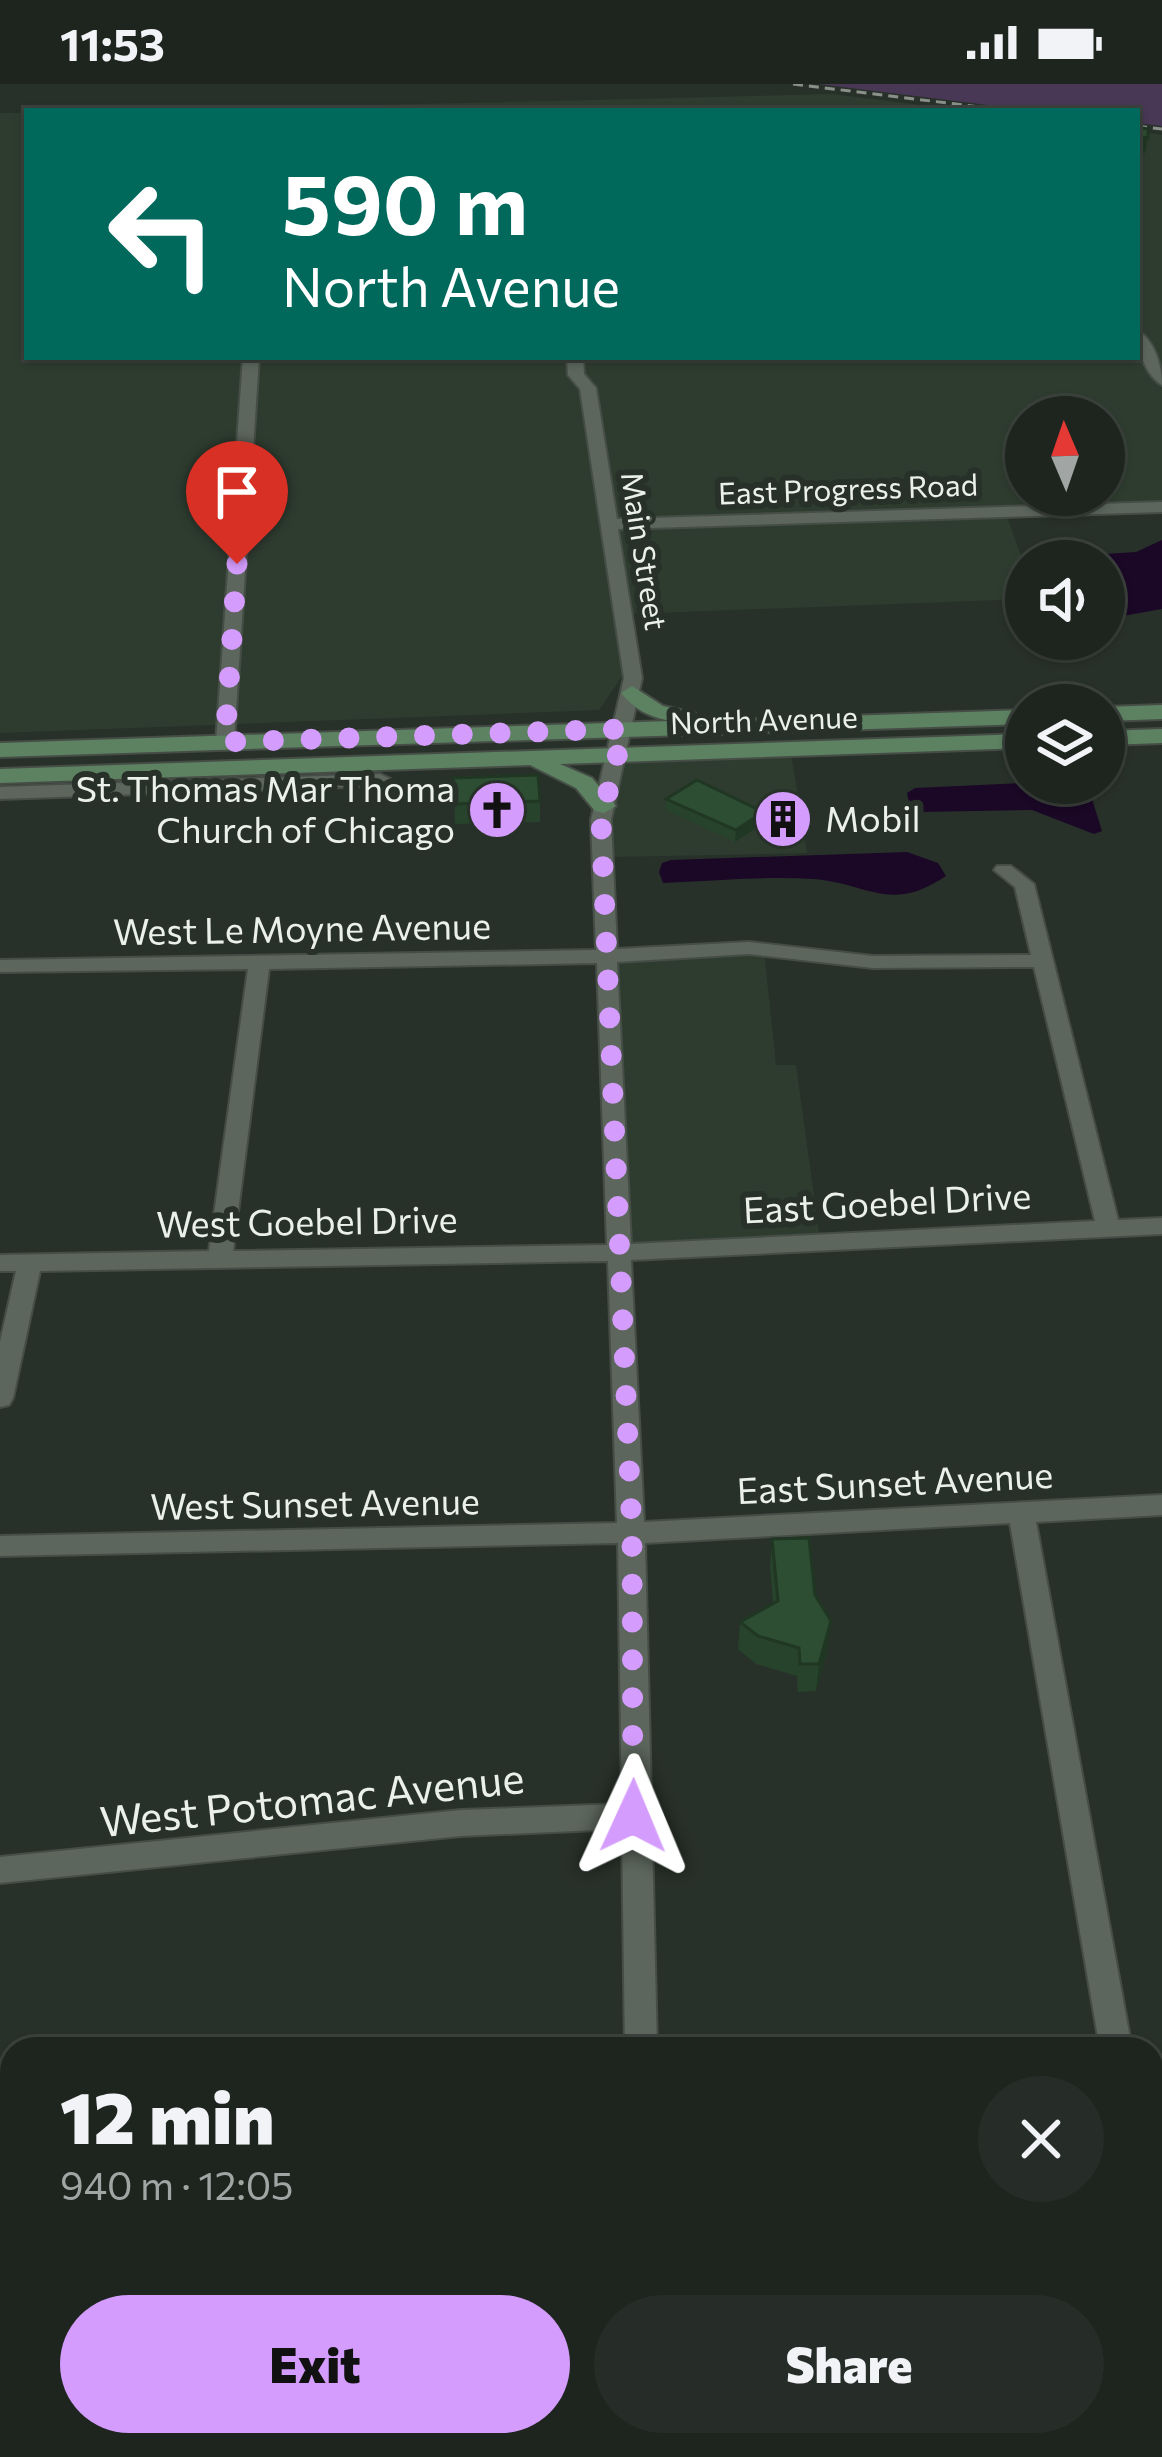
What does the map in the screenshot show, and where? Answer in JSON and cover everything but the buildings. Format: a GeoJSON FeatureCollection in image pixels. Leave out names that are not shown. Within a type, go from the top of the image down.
{"type":"FeatureCollection","features":[{"type":"Feature","properties":{"kind":"main road"},"geometry":{"type":"LineString","coordinates":[[632,693],[656,711],[734,726]]}},
{"type":"Feature","properties":{"kind":"main road"},"geometry":{"type":"LineString","coordinates":[[1125,713],[1162,712]]}},
{"type":"Feature","properties":{"kind":"main road","name":"North Avenue"},"geometry":{"type":"LineString","coordinates":[[0,750],[1005,718]]}},
{"type":"Feature","properties":{"kind":"main road"},"geometry":{"type":"LineString","coordinates":[[1125,737],[1162,736]]}},
{"type":"Feature","properties":{"kind":"main road","name":"North Avenue"},"geometry":{"type":"LineString","coordinates":[[0,776],[1005,742]]}},
{"type":"Feature","properties":{"kind":"main road"},"geometry":{"type":"LineString","coordinates":[[524,760],[567,772],[604,806]]}},
{"type":"Feature","properties":{"kind":"street"},"geometry":{"type":"LineString","coordinates":[[1140,340],[1162,380]]}},
{"type":"Feature","properties":{"kind":"street"},"geometry":{"type":"LineString","coordinates":[[225,742],[251,360]]}},
{"type":"Feature","properties":{"kind":"street","name":"Main Street"},"geometry":{"type":"LineString","coordinates":[[575,360],[576,375],[589,388],[632,693],[604,806],[615,1253],[632,1533],[633,1816],[641,2037]]}},
{"type":"Feature","properties":{"kind":"street","name":"East Progress Road"},"geometry":{"type":"LineString","coordinates":[[608,524],[1162,507]]}},
{"type":"Feature","properties":{"kind":"street"},"geometry":{"type":"LineString","coordinates":[[0,793],[380,780],[404,790]]}},
{"type":"Feature","properties":{"kind":"street"},"geometry":{"type":"LineString","coordinates":[[1004,870],[1024,884],[1108,1228]]}},
{"type":"Feature","properties":{"kind":"street","name":"West Le Moyne Avenue"},"geometry":{"type":"LineString","coordinates":[[0,966],[606,957],[749,948],[873,962],[1044,962]]}},
{"type":"Feature","properties":{"kind":"street"},"geometry":{"type":"LineString","coordinates":[[220,1259],[259,962]]}},
{"type":"Feature","properties":{"kind":"street","name":"East Goebel Drive"},"geometry":{"type":"LineString","coordinates":[[615,1253],[1162,1226]]}},
{"type":"Feature","properties":{"kind":"street","name":"West Goebel Drive"},"geometry":{"type":"LineString","coordinates":[[0,1263],[615,1253]]}},
{"type":"Feature","properties":{"kind":"street"},"geometry":{"type":"LineString","coordinates":[[0,1398],[30,1262]]}},
{"type":"Feature","properties":{"kind":"street","name":"East Sunset Avenue"},"geometry":{"type":"LineString","coordinates":[[632,1533],[1162,1505]]}},
{"type":"Feature","properties":{"kind":"street"},"geometry":{"type":"LineString","coordinates":[[1021,1512],[1115,2037]]}},
{"type":"Feature","properties":{"kind":"street","name":"West Sunset Avenue"},"geometry":{"type":"LineString","coordinates":[[0,1546],[632,1533]]}},
{"type":"Feature","properties":{"kind":"street","name":"West Potomac Avenue"},"geometry":{"type":"LineString","coordinates":[[0,1870],[461,1823],[633,1816]]}},
{"type":"Feature","properties":{"kind":"shaded area"},"geometry":{"type":"Polygon","coordinates":[[[818,84],[1162,84],[1162,126],[1140,123],[1140,108],[1013,108],[818,84]]]}},
{"type":"Feature","properties":{"kind":"shaded area"},"geometry":{"type":"Polygon","coordinates":[[[832,94],[945,108],[239,108],[832,94]]]}},
{"type":"Feature","properties":{"kind":"shaded area"},"geometry":{"type":"Polygon","coordinates":[[[0,113],[24,113],[24,360],[573,360],[625,672],[599,710],[0,733],[0,113]]]}},
{"type":"Feature","properties":{"kind":"shaded area"},"geometry":{"type":"Polygon","coordinates":[[[1140,131],[1162,135],[1162,504],[1125,505],[1125,396],[1005,396],[1005,509],[612,522],[579,360],[1140,360],[1140,131]]]}},
{"type":"Feature","properties":{"kind":"shaded area"},"geometry":{"type":"Polygon","coordinates":[[[1005,514],[1015,540],[1005,540],[1005,600],[627,614],[611,526],[1005,514]]]}},
{"type":"Feature","properties":{"kind":"shaded area"},"geometry":{"type":"Polygon","coordinates":[[[1162,540],[1162,609],[1125,616],[1125,553],[1162,540]]]}},
{"type":"Feature","properties":{"kind":"shaded area"},"geometry":{"type":"Polygon","coordinates":[[[791,754],[807,853],[611,857],[608,821],[622,760],[791,754]]]}},
{"type":"Feature","properties":{"kind":"shaded area"},"geometry":{"type":"Polygon","coordinates":[[[1005,784],[1005,804],[1094,804],[1102,831],[1094,834],[1032,810],[918,812],[910,808],[907,793],[915,788],[1005,784]]]}},
{"type":"Feature","properties":{"kind":"shaded area"},"geometry":{"type":"Polygon","coordinates":[[[907,852],[938,863],[946,876],[894,895],[813,879],[663,883],[659,872],[662,863],[671,860],[907,852]]]}},
{"type":"Feature","properties":{"kind":"shaded area"},"geometry":{"type":"Polygon","coordinates":[[[764,951],[776,1065],[796,1065],[820,1240],[620,1249],[613,960],[764,951]]]}},
{"type":"Feature","properties":{"kind":"railway"},"geometry":{"type":"LineString","coordinates":[[793,84],[988,108]]}},
{"type":"Feature","properties":{"kind":"railway"},"geometry":{"type":"LineString","coordinates":[[1140,126],[1162,129]]}},
{"type":"Feature","properties":{"kind":"place","name":"St. Thomas Mar Thoma Church of Chicago"},"geometry":{"type":"Point","coordinates":[497,810]}},
{"type":"Feature","properties":{"kind":"place","name":"Mobil"},"geometry":{"type":"Point","coordinates":[783,819]}},
{"type":"Feature","properties":{"kind":"route"},"geometry":{"type":"LineString","coordinates":[[237,564],[225,742],[624,729],[601,820],[601,876],[615,1253],[632,1533],[633,1816]]}}]}
